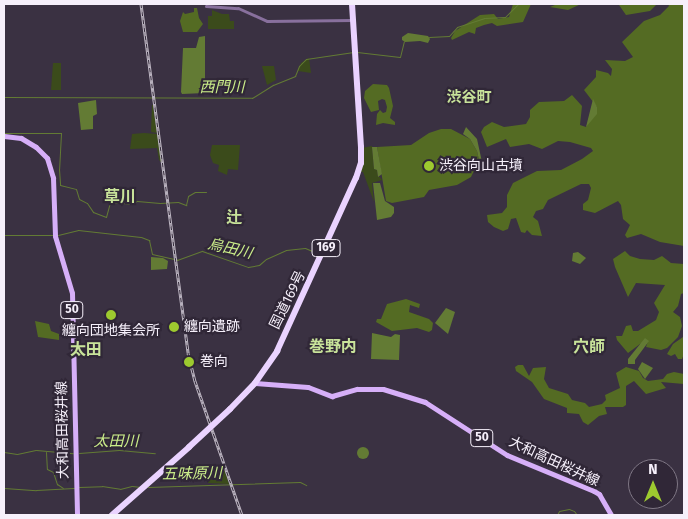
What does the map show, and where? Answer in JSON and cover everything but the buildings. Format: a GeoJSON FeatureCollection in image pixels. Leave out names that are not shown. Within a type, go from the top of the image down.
{"type":"FeatureCollection","features":[{"type":"Feature","properties":{"kind":"highway","name":"国道169号"},"geometry":{"type":"LineString","coordinates":[[112,515],[230,409],[255,383],[277,351],[356,178],[361,163],[352,4]]}},
{"type":"Feature","properties":{"kind":"main road","name":"大和高田桜井線"},"geometry":{"type":"LineString","coordinates":[[4,136],[21,138],[36,147],[46,158],[53,178],[55,236],[72,293],[77,515]]}},
{"type":"Feature","properties":{"kind":"main road","name":"大和高田桜井線"},"geometry":{"type":"LineString","coordinates":[[255,383],[308,387],[332,396],[357,389],[383,389],[425,402],[507,455],[599,494],[611,515]]}},
{"type":"Feature","properties":{"kind":"street"},"geometry":{"type":"LineString","coordinates":[[206,6],[238,8],[267,21],[354,20]]}},
{"type":"Feature","properties":{"kind":"shaded area"},"geometry":{"type":"Polygon","coordinates":[[[513,4],[531,4],[523,22],[497,26],[492,23],[484,25],[476,28],[475,34],[469,32],[452,40],[451,38],[455,31],[480,15],[494,14],[498,19],[509,17],[513,4]]]}},
{"type":"Feature","properties":{"kind":"shaded area"},"geometry":{"type":"Polygon","coordinates":[[[581,4],[568,10],[550,7],[555,5],[581,4]]]}},
{"type":"Feature","properties":{"kind":"shaded area"},"geometry":{"type":"Polygon","coordinates":[[[606,4],[657,4],[650,11],[626,15],[619,5],[606,4]]]}},
{"type":"Feature","properties":{"kind":"shaded area"},"geometry":{"type":"Polygon","coordinates":[[[668,4],[684,4],[684,246],[660,242],[641,234],[627,238],[625,235],[630,225],[623,219],[621,205],[618,201],[595,213],[583,210],[583,204],[588,200],[591,188],[589,184],[581,184],[548,200],[543,209],[536,211],[533,217],[538,221],[542,236],[532,235],[527,230],[525,233],[521,232],[516,218],[511,219],[508,229],[503,231],[494,227],[488,222],[487,215],[502,213],[507,207],[507,195],[513,183],[537,171],[561,170],[593,151],[591,148],[570,142],[558,141],[542,149],[529,144],[510,147],[506,139],[487,147],[481,132],[484,127],[492,122],[504,127],[526,124],[530,117],[530,110],[539,102],[564,101],[572,95],[582,106],[580,125],[586,127],[597,107],[584,90],[596,77],[596,70],[608,73],[611,76],[612,69],[605,60],[625,61],[633,57],[622,42],[644,21],[660,15],[669,6],[668,4]]]}},
{"type":"Feature","properties":{"kind":"shaded area"},"geometry":{"type":"Polygon","coordinates":[[[194,8],[197,8],[199,18],[203,24],[197,32],[183,32],[180,21],[183,12],[185,14],[194,12],[194,8]]]}},
{"type":"Feature","properties":{"kind":"shaded area"},"geometry":{"type":"Polygon","coordinates":[[[212,10],[222,14],[229,14],[230,21],[234,21],[234,29],[208,29],[208,16],[212,16],[212,10]]]}},
{"type":"Feature","properties":{"kind":"shaded area"},"geometry":{"type":"Polygon","coordinates":[[[408,33],[428,36],[430,39],[428,43],[420,41],[405,42],[402,40],[402,37],[408,33]]]}},
{"type":"Feature","properties":{"kind":"shaded area"},"geometry":{"type":"Polygon","coordinates":[[[205,36],[205,93],[182,94],[183,48],[196,48],[199,37],[205,36]]]}},
{"type":"Feature","properties":{"kind":"shaded area"},"geometry":{"type":"Polygon","coordinates":[[[309,58],[311,73],[298,71],[301,63],[309,58]]]}},
{"type":"Feature","properties":{"kind":"shaded area"},"geometry":{"type":"Polygon","coordinates":[[[53,63],[61,63],[61,90],[51,90],[53,63]]]}},
{"type":"Feature","properties":{"kind":"shaded area"},"geometry":{"type":"Polygon","coordinates":[[[262,66],[274,66],[276,80],[267,85],[262,66]]]}},
{"type":"Feature","properties":{"kind":"shaded area"},"geometry":{"type":"Polygon","coordinates":[[[373,84],[387,85],[389,88],[393,106],[390,118],[395,122],[395,125],[383,123],[376,125],[377,114],[380,110],[383,113],[386,112],[387,107],[385,100],[382,99],[378,101],[379,110],[371,112],[364,98],[365,91],[373,84]]]}},
{"type":"Feature","properties":{"kind":"shaded area"},"geometry":{"type":"Polygon","coordinates":[[[593,99],[597,107],[597,114],[586,127],[593,99]]]}},
{"type":"Feature","properties":{"kind":"shaded area"},"geometry":{"type":"Polygon","coordinates":[[[96,100],[97,114],[93,116],[93,129],[81,130],[78,103],[96,100]]]}},
{"type":"Feature","properties":{"kind":"shaded area"},"geometry":{"type":"Polygon","coordinates":[[[153,105],[157,133],[151,132],[153,105]]]}},
{"type":"Feature","properties":{"kind":"shaded area"},"geometry":{"type":"Polygon","coordinates":[[[466,127],[477,139],[482,162],[479,160],[477,151],[470,139],[463,134],[466,127]]]}},
{"type":"Feature","properties":{"kind":"shaded area","name":"渋谷向山古墳"},"geometry":{"type":"Polygon","coordinates":[[[441,129],[451,129],[470,139],[477,151],[479,160],[471,177],[457,185],[429,190],[424,197],[392,203],[386,201],[377,147],[411,145],[429,133],[441,129]]]}},
{"type":"Feature","properties":{"kind":"shaded area"},"geometry":{"type":"Polygon","coordinates":[[[132,134],[158,134],[162,163],[159,160],[157,148],[130,149],[132,134]]]}},
{"type":"Feature","properties":{"kind":"shaded area"},"geometry":{"type":"Polygon","coordinates":[[[212,145],[240,145],[238,170],[228,169],[227,175],[218,171],[219,165],[213,163],[210,155],[212,145]]]}},
{"type":"Feature","properties":{"kind":"shaded area"},"geometry":{"type":"Polygon","coordinates":[[[372,146],[374,169],[377,170],[378,177],[382,180],[372,183],[374,202],[363,172],[360,172],[362,148],[372,146]]]}},
{"type":"Feature","properties":{"kind":"shaded area"},"geometry":{"type":"Polygon","coordinates":[[[372,147],[377,147],[382,174],[378,177],[377,170],[374,169],[372,147]]]}},
{"type":"Feature","properties":{"kind":"shaded area"},"geometry":{"type":"Polygon","coordinates":[[[373,183],[380,183],[385,201],[394,207],[394,213],[391,217],[377,220],[373,183]]]}},
{"type":"Feature","properties":{"kind":"shaded area"},"geometry":{"type":"Polygon","coordinates":[[[625,251],[630,256],[640,259],[654,260],[662,256],[671,263],[684,264],[684,293],[681,294],[678,306],[673,312],[680,317],[682,326],[678,337],[667,348],[661,350],[646,347],[648,341],[640,344],[628,353],[617,340],[616,336],[622,336],[626,326],[631,325],[633,331],[638,331],[656,320],[659,312],[654,303],[665,285],[636,283],[628,297],[613,259],[625,251]]]}},
{"type":"Feature","properties":{"kind":"shaded area"},"geometry":{"type":"Polygon","coordinates":[[[578,252],[586,258],[580,264],[572,261],[573,253],[578,252]]]}},
{"type":"Feature","properties":{"kind":"shaded area"},"geometry":{"type":"Polygon","coordinates":[[[151,257],[163,258],[168,261],[167,269],[151,270],[151,257]]]}},
{"type":"Feature","properties":{"kind":"shaded area"},"geometry":{"type":"Polygon","coordinates":[[[406,299],[420,304],[419,308],[410,305],[409,312],[429,319],[433,323],[432,330],[429,332],[417,328],[392,331],[376,322],[377,319],[381,319],[387,304],[406,299]]]}},
{"type":"Feature","properties":{"kind":"shaded area"},"geometry":{"type":"Polygon","coordinates":[[[446,308],[455,312],[448,334],[435,323],[446,308]]]}},
{"type":"Feature","properties":{"kind":"shaded area"},"geometry":{"type":"Polygon","coordinates":[[[35,321],[49,324],[51,331],[59,334],[59,340],[38,337],[35,321]]]}},
{"type":"Feature","properties":{"kind":"shaded area"},"geometry":{"type":"Polygon","coordinates":[[[372,333],[391,337],[395,334],[400,335],[399,360],[371,359],[372,333]]]}},
{"type":"Feature","properties":{"kind":"shaded area"},"geometry":{"type":"Polygon","coordinates":[[[683,337],[684,354],[682,359],[678,359],[675,354],[671,356],[667,354],[673,344],[683,337]]]}},
{"type":"Feature","properties":{"kind":"shaded area"},"geometry":{"type":"Polygon","coordinates":[[[645,338],[649,341],[635,360],[635,364],[628,364],[628,359],[645,338]]]}},
{"type":"Feature","properties":{"kind":"shaded area"},"geometry":{"type":"Polygon","coordinates":[[[642,362],[653,368],[645,379],[638,369],[642,362]]]}},
{"type":"Feature","properties":{"kind":"shaded area"},"geometry":{"type":"Polygon","coordinates":[[[523,365],[529,376],[533,368],[546,367],[544,379],[549,388],[568,394],[572,400],[585,403],[589,407],[602,404],[606,400],[605,395],[620,388],[616,373],[626,367],[639,371],[643,378],[648,381],[663,379],[667,374],[674,372],[684,374],[684,384],[661,382],[666,388],[646,394],[634,381],[626,386],[626,405],[623,407],[605,407],[607,414],[599,416],[588,425],[583,422],[579,414],[567,413],[567,408],[544,399],[532,382],[516,371],[515,367],[523,365]]]}},
{"type":"Feature","properties":{"kind":"shaded area"},"geometry":{"type":"Polygon","coordinates":[[[365,447],[368,448],[368,458],[361,459],[358,458],[357,451],[358,448],[365,447]]]}},
{"type":"Feature","properties":{"kind":"shaded area"},"geometry":{"type":"Polygon","coordinates":[[[224,468],[229,484],[208,483],[208,478],[214,478],[215,474],[224,468]]]}},
{"type":"Feature","properties":{"kind":"waterway","name":"西門川"},"geometry":{"type":"LineString","coordinates":[[429,37],[449,36],[457,27],[485,18],[505,17],[518,4]]}},
{"type":"Feature","properties":{"kind":"waterway","name":"西門川"},"geometry":{"type":"LineString","coordinates":[[357,52],[400,57],[404,41]]}},
{"type":"Feature","properties":{"kind":"waterway","name":"西門川"},"geometry":{"type":"LineString","coordinates":[[4,97],[252,98],[273,85],[295,76],[299,66],[306,59],[353,52]]}},
{"type":"Feature","properties":{"kind":"waterway"},"geometry":{"type":"LineString","coordinates":[[4,133],[61,133],[60,185],[76,189],[79,199],[87,203],[93,212],[106,217],[110,202],[131,204],[137,201],[178,202],[186,205],[188,196],[195,192],[206,192]]}},
{"type":"Feature","properties":{"kind":"waterway","name":"烏田川"},"geometry":{"type":"LineString","coordinates":[[58,235],[78,230],[141,237],[149,240],[152,254],[177,260],[202,251],[248,267],[259,265],[266,259],[286,250],[305,248],[317,253]]}},
{"type":"Feature","properties":{"kind":"waterway","name":"烏田川"},"geometry":{"type":"LineString","coordinates":[[4,235],[53,235]]}},
{"type":"Feature","properties":{"kind":"waterway","name":"太田川"},"geometry":{"type":"LineString","coordinates":[[4,452],[17,454],[36,450],[73,453]]}},
{"type":"Feature","properties":{"kind":"waterway","name":"太田川"},"geometry":{"type":"LineString","coordinates":[[79,453],[119,450],[155,453]]}},
{"type":"Feature","properties":{"kind":"waterway","name":"五味原川"},"geometry":{"type":"LineString","coordinates":[[46,452],[47,469],[53,472],[57,484],[63,488]]}},
{"type":"Feature","properties":{"kind":"waterway","name":"五味原川"},"geometry":{"type":"LineString","coordinates":[[148,487],[300,482],[306,485]]}},
{"type":"Feature","properties":{"kind":"waterway","name":"五味原川"},"geometry":{"type":"LineString","coordinates":[[79,487],[102,486],[120,489],[132,486],[141,487]]}},
{"type":"Feature","properties":{"kind":"waterway"},"geometry":{"type":"LineString","coordinates":[[4,488],[36,490],[74,488]]}},
{"type":"Feature","properties":{"kind":"waterway"},"geometry":{"type":"LineString","coordinates":[[557,515],[559,511],[569,509],[577,515]]}},
{"type":"Feature","properties":{"kind":"railway"},"geometry":{"type":"LineString","coordinates":[[141,4],[188,353],[195,381],[242,515]]}},
{"type":"Feature","properties":{"kind":"place","name":"渋谷向山古墳"},"geometry":{"type":"Point","coordinates":[429,166]}},
{"type":"Feature","properties":{"kind":"place","name":"纏向団地集会所"},"geometry":{"type":"Point","coordinates":[111,315]}},
{"type":"Feature","properties":{"kind":"place","name":"纏向遺跡"},"geometry":{"type":"Point","coordinates":[174,327]}},
{"type":"Feature","properties":{"kind":"place","name":"巻向"},"geometry":{"type":"Point","coordinates":[189,362]}},
{"type":"Feature","properties":{"kind":"district","name":"渋谷町"},"geometry":{"type":"Point","coordinates":[469,98]}},
{"type":"Feature","properties":{"kind":"district","name":"草川"},"geometry":{"type":"Point","coordinates":[120,197]}},
{"type":"Feature","properties":{"kind":"district","name":"辻"},"geometry":{"type":"Point","coordinates":[234,218]}},
{"type":"Feature","properties":{"kind":"district","name":"巻野内"},"geometry":{"type":"Point","coordinates":[333,347]}},
{"type":"Feature","properties":{"kind":"district","name":"穴師"},"geometry":{"type":"Point","coordinates":[589,347]}},
{"type":"Feature","properties":{"kind":"district","name":"太田"},"geometry":{"type":"Point","coordinates":[86,350]}}]}
